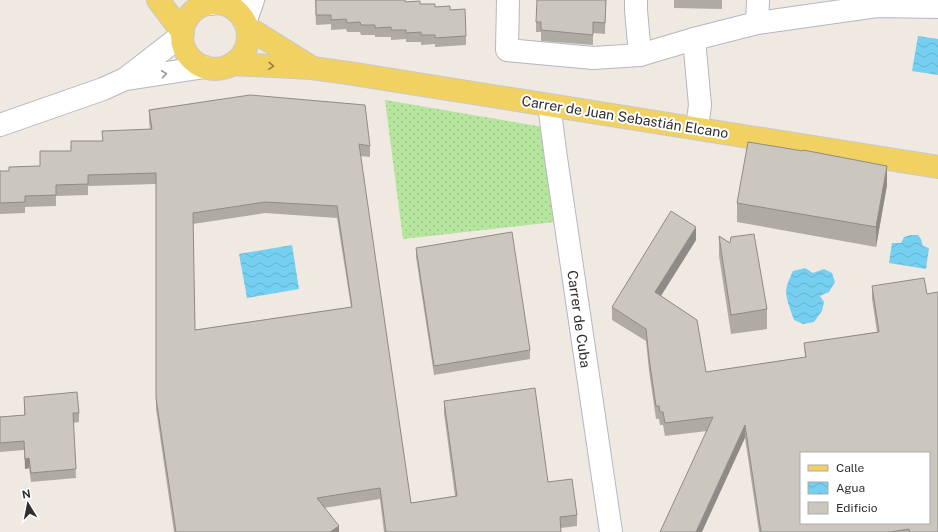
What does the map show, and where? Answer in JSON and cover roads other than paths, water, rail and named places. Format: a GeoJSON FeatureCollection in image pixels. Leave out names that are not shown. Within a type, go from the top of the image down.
{"type":"FeatureCollection","features":[{"type":"Feature","properties":{"kind":"main road"},"geometry":{"type":"LineString","coordinates":[[158,0],[182,34]]}},
{"type":"Feature","properties":{"kind":"main road"},"geometry":{"type":"LineString","coordinates":[[203,2],[222,4],[232,8],[240,14],[246,25],[248,38],[246,48],[240,57],[232,64],[224,68],[214,69],[196,63],[188,55],[184,46],[182,34],[184,24],[188,17],[203,2]]}},
{"type":"Feature","properties":{"kind":"main road","name":"Carrer de Juan Sebastián Elcano"},"geometry":{"type":"LineString","coordinates":[[246,25],[312,68]]}},
{"type":"Feature","properties":{"kind":"main road","name":"Carrer de Juan Sebastián Elcano"},"geometry":{"type":"LineString","coordinates":[[232,64],[312,68],[938,167]]}},
{"type":"Feature","properties":{"kind":"street"},"geometry":{"type":"LineString","coordinates":[[246,25],[253,0]]}},
{"type":"Feature","properties":{"kind":"street"},"geometry":{"type":"LineString","coordinates":[[508,0],[507,50],[593,58],[640,55],[757,23],[877,3],[938,7]]}},
{"type":"Feature","properties":{"kind":"street"},"geometry":{"type":"LineString","coordinates":[[636,0],[640,55]]}},
{"type":"Feature","properties":{"kind":"street"},"geometry":{"type":"LineString","coordinates":[[757,23],[758,0]]}},
{"type":"Feature","properties":{"kind":"street"},"geometry":{"type":"LineString","coordinates":[[126,79],[182,34]]}},
{"type":"Feature","properties":{"kind":"street"},"geometry":{"type":"LineString","coordinates":[[694,39],[700,105],[697,128]]}},
{"type":"Feature","properties":{"kind":"street"},"geometry":{"type":"LineString","coordinates":[[0,125],[103,89],[126,79],[205,67]]}},
{"type":"Feature","properties":{"kind":"street","name":"Carrer de Cuba"},"geometry":{"type":"LineString","coordinates":[[549,105],[611,532]]}},
{"type":"Feature","properties":{"kind":"water"},"geometry":{"type":"Polygon","coordinates":[[[918,36],[938,39],[938,75],[912,71],[918,36]]]}},
{"type":"Feature","properties":{"kind":"water"},"geometry":{"type":"Polygon","coordinates":[[[918,235],[923,246],[929,248],[926,269],[889,263],[892,243],[901,243],[904,237],[918,235]]]}},
{"type":"Feature","properties":{"kind":"water"},"geometry":{"type":"Polygon","coordinates":[[[292,245],[299,289],[247,298],[239,254],[292,245]]]}},
{"type":"Feature","properties":{"kind":"water"},"geometry":{"type":"Polygon","coordinates":[[[805,268],[813,273],[824,269],[832,273],[835,282],[829,292],[820,296],[824,302],[822,311],[814,322],[803,324],[794,320],[786,290],[793,271],[805,268]]]}}]}
